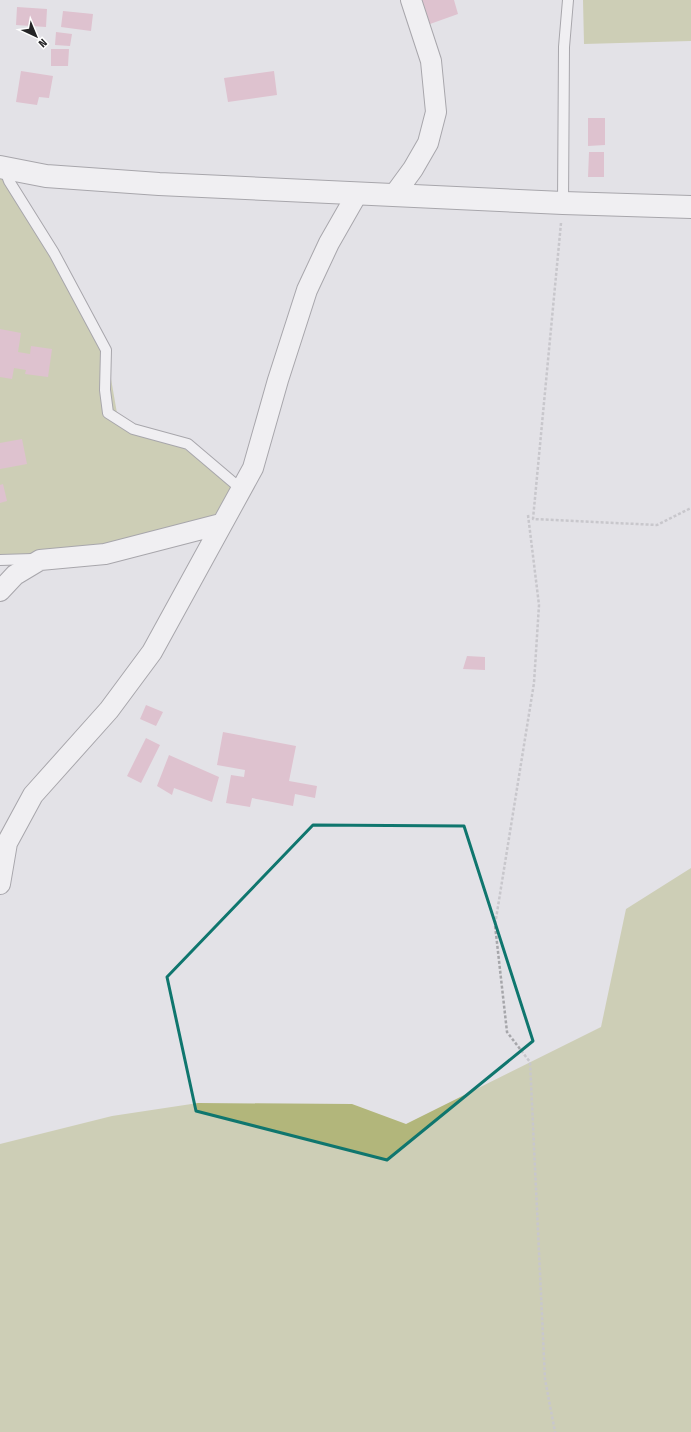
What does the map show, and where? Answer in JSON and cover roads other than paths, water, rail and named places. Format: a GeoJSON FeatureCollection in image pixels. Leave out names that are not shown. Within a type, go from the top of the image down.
{"type":"FeatureCollection","features":[{"type":"Feature","properties":{"kind":"street"},"geometry":{"type":"LineString","coordinates":[[394,195],[413,169],[428,143],[436,112],[431,61],[411,0]]}},
{"type":"Feature","properties":{"kind":"street"},"geometry":{"type":"LineString","coordinates":[[2,167],[46,176],[159,184],[563,203],[691,207]]}},
{"type":"Feature","properties":{"kind":"street"},"geometry":{"type":"LineString","coordinates":[[0,884],[7,843],[33,795],[109,710],[152,652],[253,468],[278,380],[307,290],[329,243],[357,194]]}},
{"type":"Feature","properties":{"kind":"street"},"geometry":{"type":"LineString","coordinates":[[0,591],[14,575],[40,560],[105,554],[221,524]]}},
{"type":"Feature","properties":{"kind":"lane"},"geometry":{"type":"LineString","coordinates":[[563,203],[564,47],[568,0]]}},
{"type":"Feature","properties":{"kind":"lane"},"geometry":{"type":"LineString","coordinates":[[2,167],[9,181],[54,253],[106,350],[105,390],[108,413],[133,429],[188,444],[241,489]]}},
{"type":"Feature","properties":{"kind":"lane"},"geometry":{"type":"LineString","coordinates":[[0,560],[50,559]]}}]}
